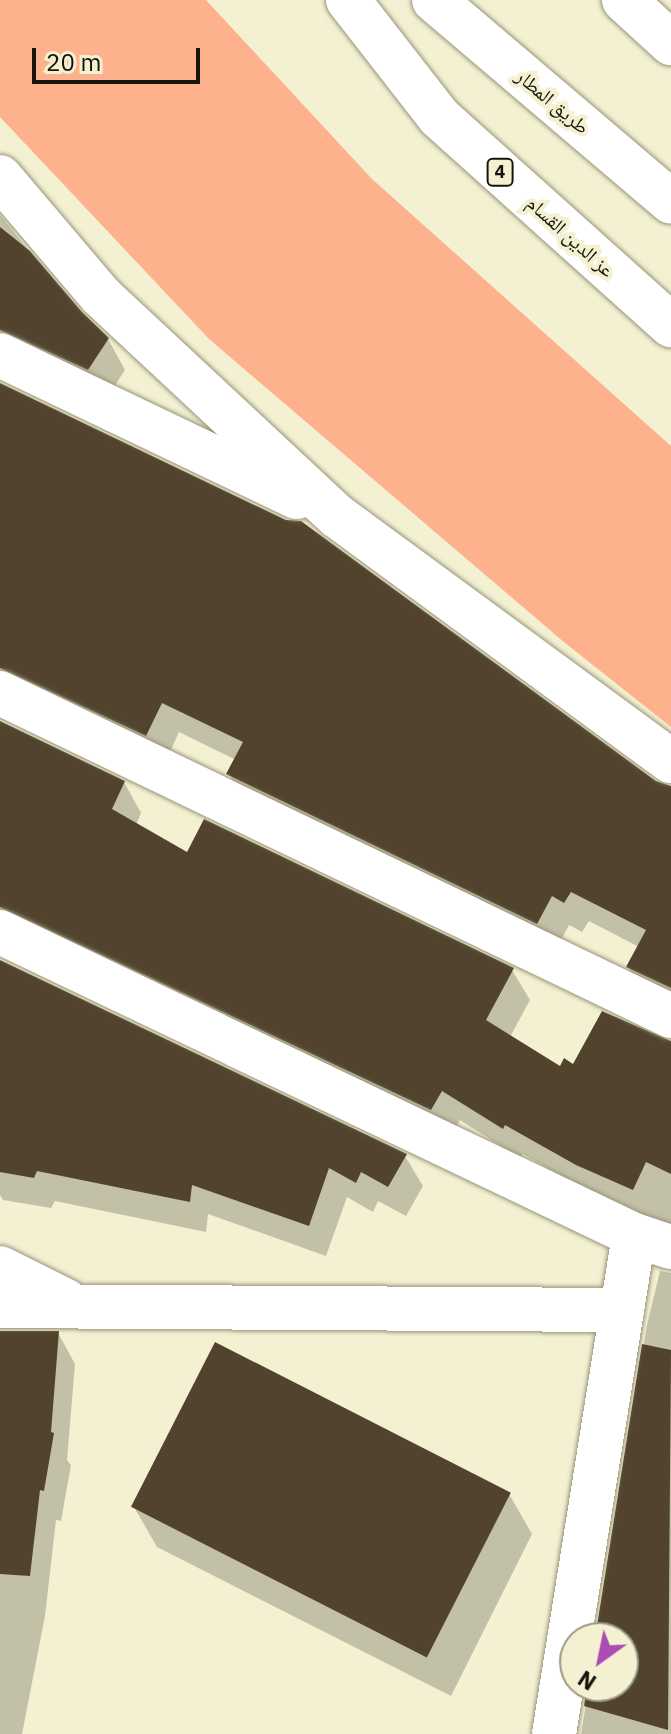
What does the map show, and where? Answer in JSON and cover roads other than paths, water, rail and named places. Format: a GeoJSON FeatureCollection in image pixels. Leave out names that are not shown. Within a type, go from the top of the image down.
{"type":"FeatureCollection","features":[{"type":"Feature","properties":{"kind":"main road","name":"عز الدين القسام"},"geometry":{"type":"LineString","coordinates":[[348,0],[439,117],[671,325]]}},
{"type":"Feature","properties":{"kind":"main road","name":"طريق المطار"},"geometry":{"type":"LineString","coordinates":[[434,0],[671,202]]}},
{"type":"Feature","properties":{"kind":"main road"},"geometry":{"type":"LineString","coordinates":[[624,0],[671,43]]}},
{"type":"Feature","properties":{"kind":"main road"},"geometry":{"type":"LineString","coordinates":[[0,177],[101,296],[337,516],[671,761]]}},
{"type":"Feature","properties":{"kind":"main road"},"geometry":{"type":"LineString","coordinates":[[0,355],[337,516]]}},
{"type":"Feature","properties":{"kind":"main road"},"geometry":{"type":"LineString","coordinates":[[0,693],[671,1016]]}},
{"type":"Feature","properties":{"kind":"main road"},"geometry":{"type":"LineString","coordinates":[[0,932],[653,1241],[622,1310],[554,1734]]}},
{"type":"Feature","properties":{"kind":"main road"},"geometry":{"type":"LineString","coordinates":[[0,1268],[81,1308]]}},
{"type":"Feature","properties":{"kind":"main road"},"geometry":{"type":"LineString","coordinates":[[0,1306],[622,1310]]}}]}
